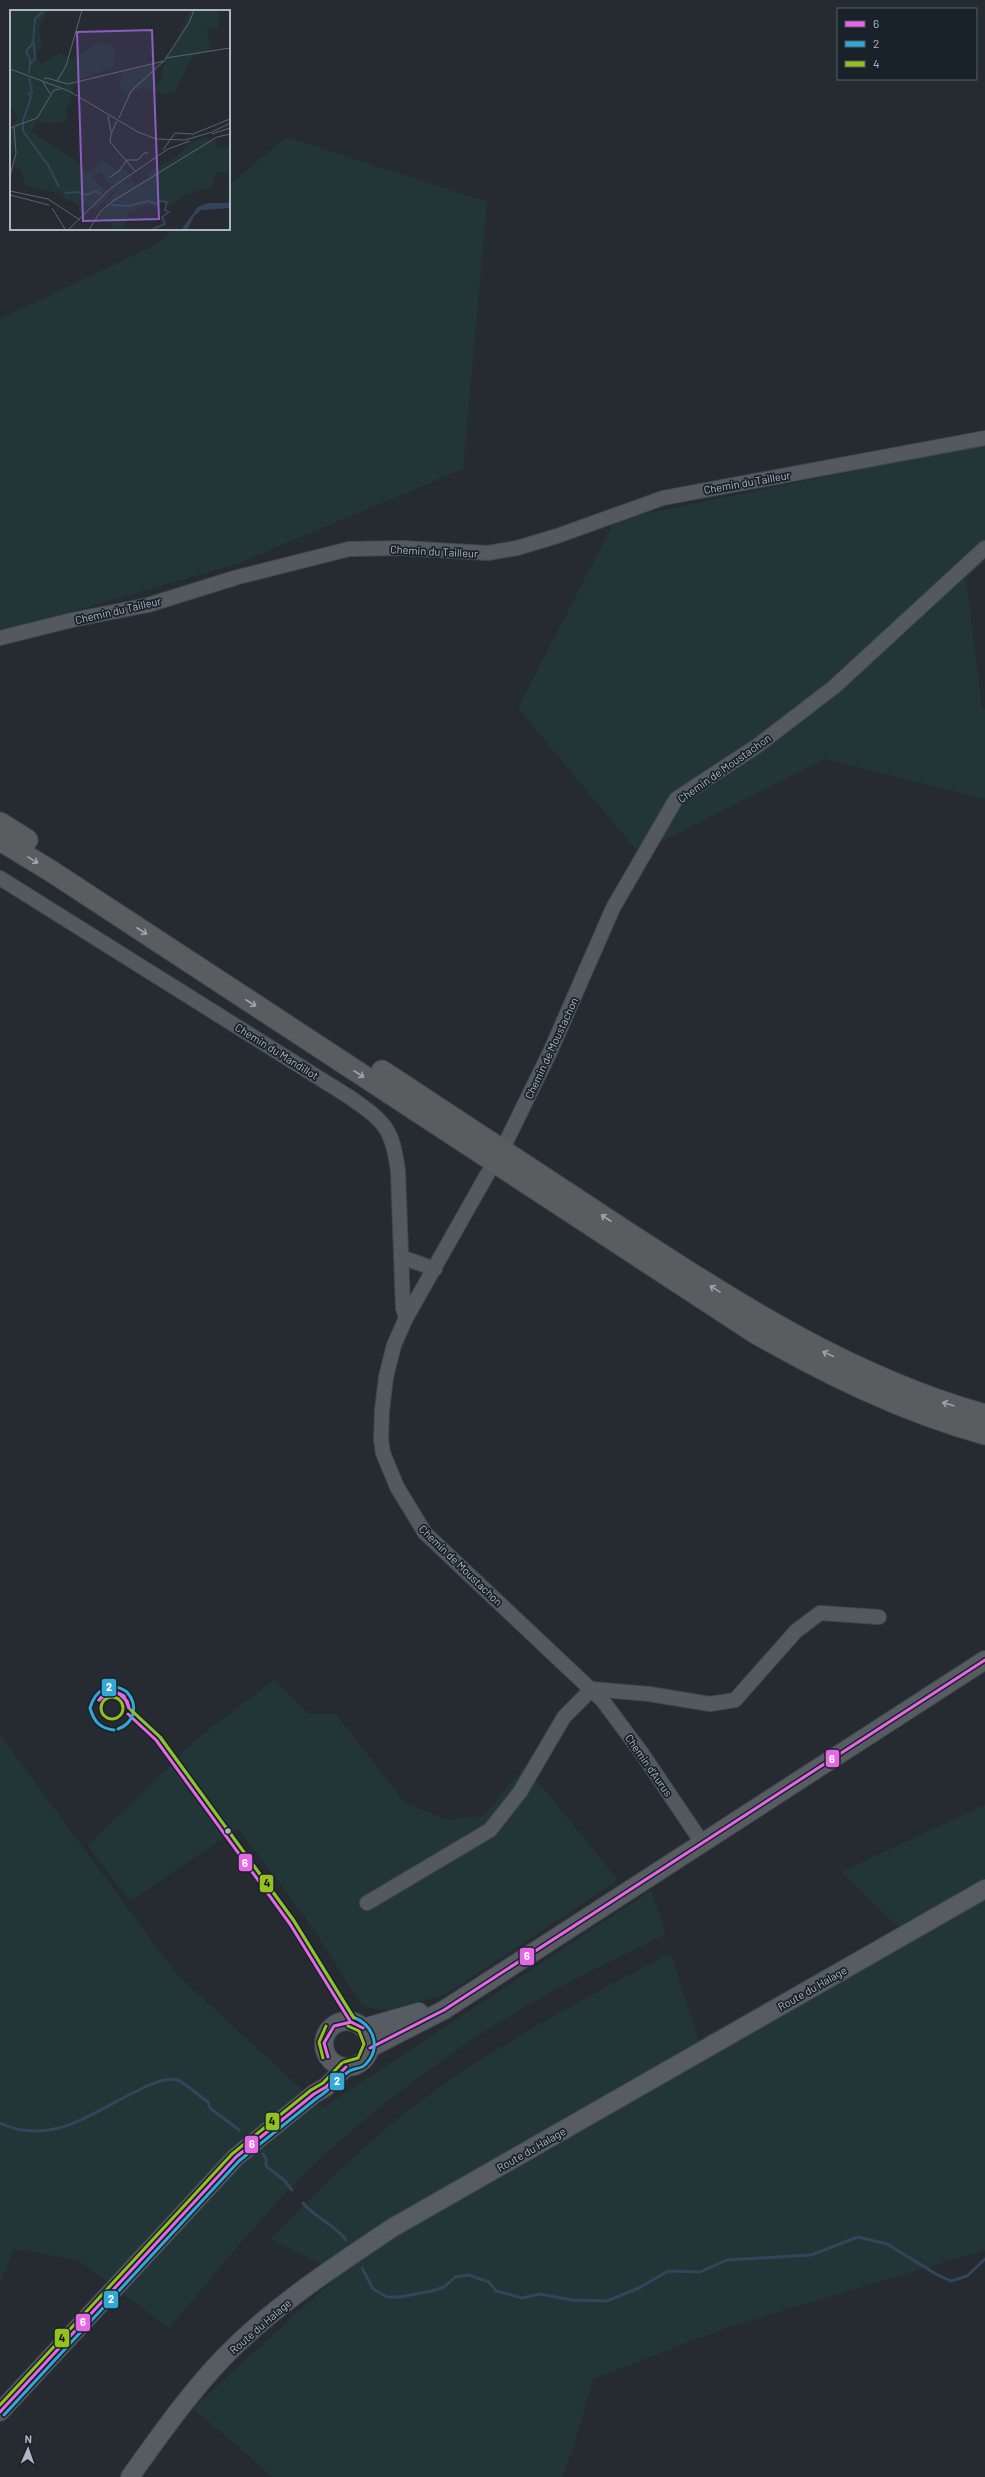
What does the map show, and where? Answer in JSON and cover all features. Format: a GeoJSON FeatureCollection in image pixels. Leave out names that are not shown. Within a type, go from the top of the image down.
{"type":"FeatureCollection","features":[{"type":"Feature","properties":{"kind":"highway"},"geometry":{"type":"LineString","coordinates":[[0,823],[732,1300],[818,1349],[861,1370],[927,1397],[985,1415]]}},
{"type":"Feature","properties":{"kind":"highway"},"geometry":{"type":"LineString","coordinates":[[0,840],[51,871],[754,1332],[862,1390],[941,1421],[985,1434]]}},
{"type":"Feature","properties":{"kind":"main road"},"geometry":{"type":"LineString","coordinates":[[0,2412],[236,2156],[314,2094],[326,2087],[346,2067],[361,2062],[370,2048],[444,2010],[703,1844],[985,1660]]}},
{"type":"Feature","properties":{"kind":"main road","name":"Route du Halage"},"geometry":{"type":"LineString","coordinates":[[130,2477],[176,2413],[226,2355],[315,2280],[392,2228],[985,1889]]}},
{"type":"Feature","properties":{"kind":"main road"},"geometry":{"type":"LineString","coordinates":[[363,2028],[459,1999]]}},
{"type":"Feature","properties":{"kind":"main road"},"geometry":{"type":"LineString","coordinates":[[314,2094],[328,2057],[324,2043],[331,2028],[342,2021],[350,2021],[363,2028],[370,2041],[370,2048]]}},
{"type":"Feature","properties":{"kind":"main road"},"geometry":{"type":"LineString","coordinates":[[328,2057],[339,2065],[346,2067]]}},
{"type":"Feature","properties":{"kind":"street","name":"Chemin du Tailleur"},"geometry":{"type":"LineString","coordinates":[[0,638],[72,620],[148,605],[238,577],[350,549],[403,548],[459,553],[495,552],[517,548],[573,531],[663,498],[985,438]]}},
{"type":"Feature","properties":{"kind":"street","name":"Chemin de Moustachon"},"geometry":{"type":"LineString","coordinates":[[507,1140],[550,1052],[613,908],[676,799],[757,746],[834,687],[985,548]]}},
{"type":"Feature","properties":{"kind":"street","name":"Chemin du Mandillot"},"geometry":{"type":"LineString","coordinates":[[0,878],[373,1114],[387,1129],[395,1150],[398,1171],[403,1308],[406,1318]]}},
{"type":"Feature","properties":{"kind":"street","name":"Chemin de Moustachon"},"geometry":{"type":"LineString","coordinates":[[488,1174],[406,1318],[394,1345],[386,1377],[382,1411],[381,1439],[384,1453],[397,1487],[425,1533],[592,1689]]}},
{"type":"Feature","properties":{"kind":"street"},"geometry":{"type":"LineString","coordinates":[[401,1257],[435,1269]]}},
{"type":"Feature","properties":{"kind":"street"},"geometry":{"type":"LineString","coordinates":[[367,1904],[490,1830],[520,1792],[564,1717],[592,1689],[649,1694],[710,1704],[735,1700],[796,1631],[820,1613],[879,1617]]}},
{"type":"Feature","properties":{"kind":"street","name":"Chemin d'Aurus"},"geometry":{"type":"LineString","coordinates":[[592,1689],[603,1700],[641,1752],[703,1844]]}},
{"type":"Feature","properties":{"kind":"shaded area"},"geometry":{"type":"Polygon","coordinates":[[[287,137],[487,202],[463,469],[237,564],[0,632],[0,319],[155,245],[173,230],[230,230],[230,184],[287,137]]]}},
{"type":"Feature","properties":{"kind":"shaded area"},"geometry":{"type":"Polygon","coordinates":[[[985,444],[985,561],[966,579],[982,709],[985,709],[985,799],[825,759],[639,853],[518,708],[615,520],[985,444]]]}},
{"type":"Feature","properties":{"kind":"shaded area"},"geometry":{"type":"Polygon","coordinates":[[[274,1680],[309,1714],[336,1714],[404,1802],[446,1820],[484,1816],[525,1766],[618,1880],[446,1994],[388,2011],[363,2006],[305,1917],[238,1828],[130,1901],[88,1846],[199,1737],[274,1680]]]}},
{"type":"Feature","properties":{"kind":"shaded area"},"geometry":{"type":"Polygon","coordinates":[[[0,1735],[177,1975],[322,2108],[651,1891],[666,1934],[571,1981],[512,2014],[428,2070],[374,2112],[324,2155],[263,2217],[169,2328],[78,2260],[14,2249],[0,2284],[0,1735]]]}},
{"type":"Feature","properties":{"kind":"shaded area"},"geometry":{"type":"Polygon","coordinates":[[[985,1805],[985,2250],[729,2327],[593,2379],[573,2449],[562,2477],[273,2477],[193,2408],[340,2274],[271,2239],[353,2158],[405,2113],[436,2090],[501,2047],[602,1989],[671,1953],[698,2040],[898,1927],[841,1872],[985,1805]]]}},
{"type":"Feature","properties":{"kind":"waterway"},"geometry":{"type":"LineString","coordinates":[[0,2123],[19,2129],[37,2131],[55,2129],[72,2124],[147,2086],[157,2082],[173,2079],[180,2081],[208,2102],[210,2108],[239,2130]]}},
{"type":"Feature","properties":{"kind":"waterway"},"geometry":{"type":"LineString","coordinates":[[263,2154],[266,2159],[266,2166],[284,2180],[292,2190]]}},
{"type":"Feature","properties":{"kind":"waterway"},"geometry":{"type":"LineString","coordinates":[[303,2203],[313,2213],[341,2234],[346,2240]]}},
{"type":"Feature","properties":{"kind":"waterway"},"geometry":{"type":"LineString","coordinates":[[362,2268],[373,2289],[387,2297],[400,2297],[432,2291],[444,2287],[455,2277],[468,2275],[489,2282],[496,2291],[522,2298],[540,2294],[572,2300],[607,2301],[639,2288],[668,2271],[700,2272],[727,2260],[811,2255],[858,2237],[887,2244],[936,2274],[951,2281],[967,2276],[985,2259]]}},
{"type":"Feature","properties":{"kind":"transit line","name":"6"},"geometry":{"type":"LineString","coordinates":[[370,2048],[444,2010],[985,1660]]}},
{"type":"Feature","properties":{"kind":"transit line","name":"2"},"geometry":{"type":"LineString","coordinates":[[114,1730],[105,1728],[98,1724],[93,1717],[90,1708],[96,1696],[104,1689],[110,1687],[115,1687],[127,1692],[131,1697],[134,1708],[133,1714],[128,1723],[118,1729]]}},
{"type":"Feature","properties":{"kind":"transit line","name":"6"},"geometry":{"type":"LineString","coordinates":[[99,1700],[107,1693],[114,1692],[124,1696],[129,1708]]}},
{"type":"Feature","properties":{"kind":"transit line","name":"6"},"geometry":{"type":"LineString","coordinates":[[99,1700],[107,1693],[118,1693],[127,1701],[129,1708]]}},
{"type":"Feature","properties":{"kind":"transit line","name":"4"},"geometry":{"type":"LineString","coordinates":[[112,1697],[120,1700],[123,1708],[120,1716],[112,1719],[104,1716],[101,1708],[104,1700],[112,1697]]}},
{"type":"Feature","properties":{"kind":"transit line","name":"2"},"geometry":{"type":"LineString","coordinates":[[4,2415],[239,2161],[325,2092],[340,2078],[348,2072],[365,2065],[373,2051],[374,2044],[371,2031],[366,2025],[353,2017],[294,1921],[160,1737],[131,1710]]}},
{"type":"Feature","properties":{"kind":"transit line","name":"4"},"geometry":{"type":"LineString","coordinates":[[131,1710],[160,1737],[294,1921],[354,2018]]}},
{"type":"Feature","properties":{"kind":"transit line","name":"6"},"geometry":{"type":"LineString","coordinates":[[128,1714],[156,1740],[290,1924],[350,2021]]}},
{"type":"Feature","properties":{"kind":"transit line","name":"6"},"geometry":{"type":"LineString","coordinates":[[328,2057],[324,2043],[334,2026],[351,2022],[363,2028]]}},
{"type":"Feature","properties":{"kind":"transit line","name":"4"},"geometry":{"type":"LineString","coordinates":[[323,2058],[319,2042],[326,2026]]}},
{"type":"Feature","properties":{"kind":"transit line","name":"4"},"geometry":{"type":"LineString","coordinates":[[344,2062],[358,2058],[364,2044],[359,2031],[348,2026]]}},
{"type":"Feature","properties":{"kind":"transit line","name":"4"},"geometry":{"type":"LineString","coordinates":[[0,2405],[232,2154],[311,2090],[323,2083],[342,2063]]}},
{"type":"Feature","properties":{"kind":"transit line","name":"6"},"geometry":{"type":"LineString","coordinates":[[0,2412],[236,2157],[314,2094],[326,2087],[346,2067]]}}]}
